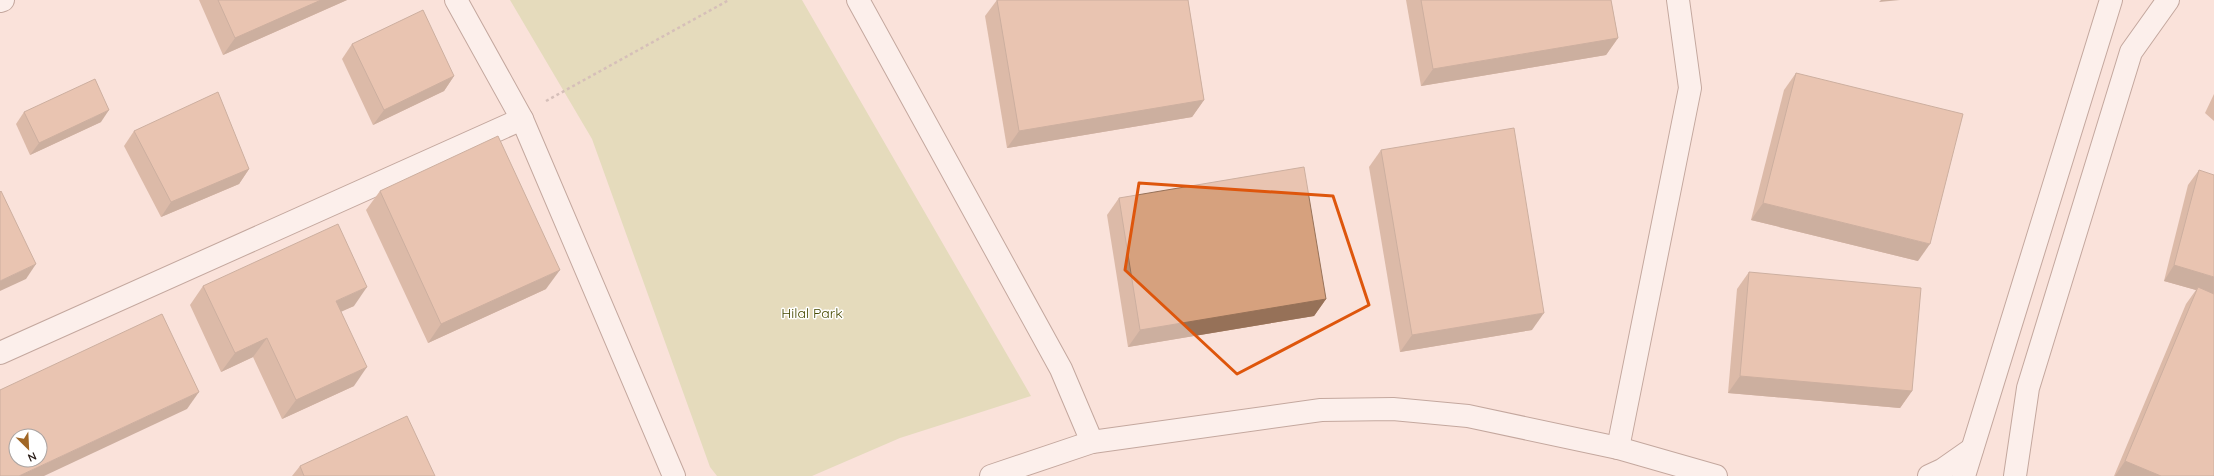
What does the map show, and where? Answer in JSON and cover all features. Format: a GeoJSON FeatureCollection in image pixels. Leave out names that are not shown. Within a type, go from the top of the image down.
{"type":"FeatureCollection","features":[{"type":"Feature","properties":{"kind":"street"},"geometry":{"type":"LineString","coordinates":[[456,0],[522,119],[674,476]]}},
{"type":"Feature","properties":{"kind":"street"},"geometry":{"type":"LineString","coordinates":[[858,0],[1061,369],[1092,442]]}},
{"type":"Feature","properties":{"kind":"street"},"geometry":{"type":"LineString","coordinates":[[1618,448],[1690,88],[1678,0]]}},
{"type":"Feature","properties":{"kind":"street"},"geometry":{"type":"LineString","coordinates":[[1964,476],[2111,0]]}},
{"type":"Feature","properties":{"kind":"street"},"geometry":{"type":"LineString","coordinates":[[2016,476],[2028,388],[2131,52],[2168,0]]}},
{"type":"Feature","properties":{"kind":"street"},"geometry":{"type":"LineString","coordinates":[[0,354],[522,119]]}},
{"type":"Feature","properties":{"kind":"street"},"geometry":{"type":"LineString","coordinates":[[991,476],[1092,442],[1321,410],[1393,409],[1468,416],[1618,448],[1716,476]]}},
{"type":"Feature","properties":{"kind":"street"},"geometry":{"type":"LineString","coordinates":[[1929,476],[1942,470],[1972,449]]}},
{"type":"Feature","properties":{"kind":"path"},"geometry":{"type":"LineString","coordinates":[[522,119],[554,95],[729,0]]}},
{"type":"Feature","properties":{"kind":"highlighted area"},"geometry":{"type":"Polygon","coordinates":[[[1139,183],[1333,196],[1369,305],[1237,374],[1125,270],[1139,183]]]}},
{"type":"Feature","properties":{"kind":"green space","name":"Hilal Park"},"geometry":{"type":"Polygon","coordinates":[[[510,0],[802,0],[1031,396],[900,438],[812,476],[717,476],[710,467],[592,139],[510,0]]]}},
{"type":"Feature","properties":{"kind":"building"},"geometry":{"type":"Polygon","coordinates":[[[218,0],[321,0],[235,38],[218,0]]]}},
{"type":"Feature","properties":{"kind":"building"},"geometry":{"type":"Polygon","coordinates":[[[997,0],[1188,0],[1204,100],[1019,131],[997,0]]]}},
{"type":"Feature","properties":{"kind":"building"},"geometry":{"type":"Polygon","coordinates":[[[1421,0],[1611,0],[1618,38],[1433,69],[1421,0]]]}},
{"type":"Feature","properties":{"kind":"building"},"geometry":{"type":"Polygon","coordinates":[[[423,10],[454,76],[384,110],[352,44],[423,10]]]}},
{"type":"Feature","properties":{"kind":"building"},"geometry":{"type":"Polygon","coordinates":[[[1796,73],[1963,114],[1930,244],[1763,203],[1796,73]]]}},
{"type":"Feature","properties":{"kind":"building"},"geometry":{"type":"Polygon","coordinates":[[[95,79],[109,110],[39,143],[24,112],[95,79]]]}},
{"type":"Feature","properties":{"kind":"building"},"geometry":{"type":"Polygon","coordinates":[[[218,92],[249,169],[171,202],[134,131],[218,92]]]}},
{"type":"Feature","properties":{"kind":"building"},"geometry":{"type":"Polygon","coordinates":[[[1514,128],[1544,313],[1412,335],[1381,150],[1514,128]]]}},
{"type":"Feature","properties":{"kind":"building"},"geometry":{"type":"Polygon","coordinates":[[[498,136],[560,270],[441,324],[380,191],[498,136]]]}},
{"type":"Feature","properties":{"kind":"building"},"geometry":{"type":"Polygon","coordinates":[[[1304,167],[1326,299],[1140,330],[1119,198],[1304,167]]]}},
{"type":"Feature","properties":{"kind":"building"},"geometry":{"type":"Polygon","coordinates":[[[2199,170],[2214,175],[2214,277],[2174,265],[2199,170]]]}},
{"type":"Feature","properties":{"kind":"building"},"geometry":{"type":"Polygon","coordinates":[[[1,191],[36,264],[0,281],[0,192],[1,191]]]}},
{"type":"Feature","properties":{"kind":"building"},"geometry":{"type":"Polygon","coordinates":[[[338,224],[367,287],[336,301],[367,367],[296,400],[267,338],[235,353],[203,286],[338,224]]]}},
{"type":"Feature","properties":{"kind":"building"},"geometry":{"type":"Polygon","coordinates":[[[1749,272],[1921,288],[1912,391],[1740,376],[1749,272]]]}},
{"type":"Feature","properties":{"kind":"building"},"geometry":{"type":"Polygon","coordinates":[[[2198,287],[2214,294],[2214,476],[2161,476],[2125,461],[2198,287]]]}},
{"type":"Feature","properties":{"kind":"building"},"geometry":{"type":"Polygon","coordinates":[[[162,314],[199,392],[48,462],[48,428],[8,428],[8,468],[36,468],[19,476],[0,476],[0,390],[162,314]]]}},
{"type":"Feature","properties":{"kind":"building"},"geometry":{"type":"Polygon","coordinates":[[[407,416],[435,476],[304,476],[300,466],[407,416]]]}}]}
